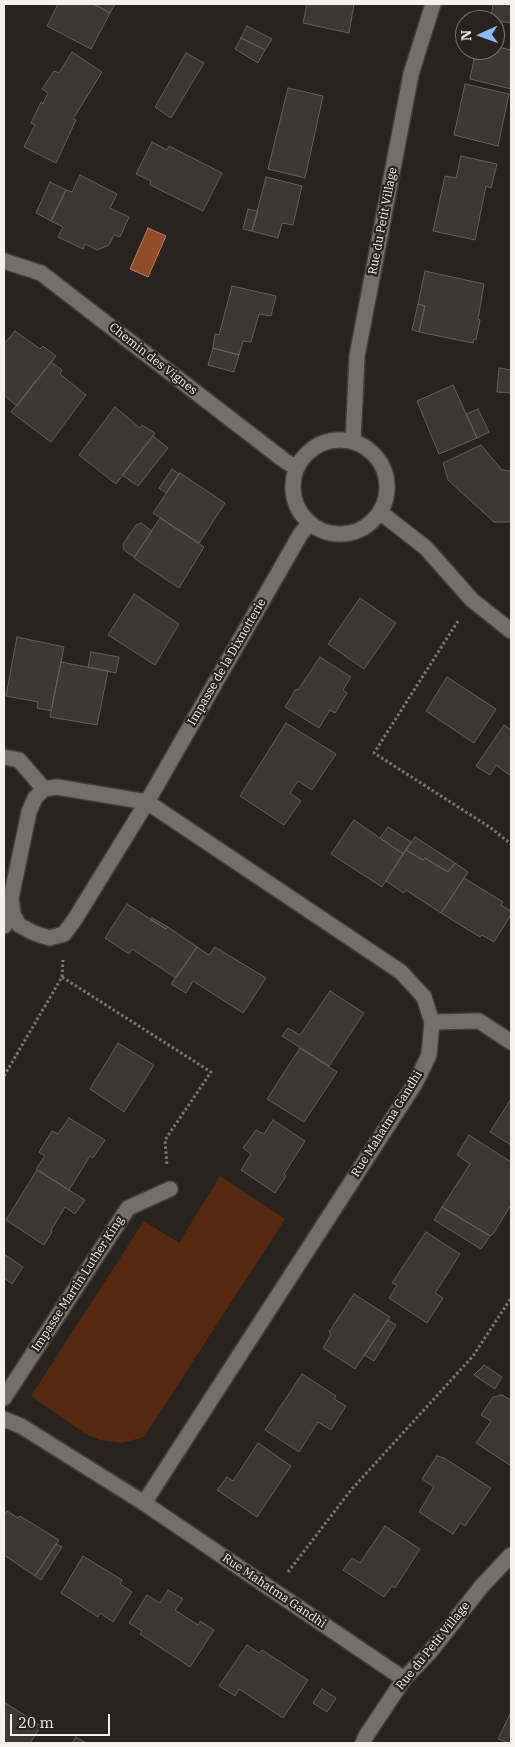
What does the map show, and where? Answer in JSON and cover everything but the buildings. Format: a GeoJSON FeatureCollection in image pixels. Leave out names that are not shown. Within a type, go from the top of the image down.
{"type":"FeatureCollection","features":[{"type":"Feature","properties":{"kind":"street","name":"Rue du Petit Village"},"geometry":{"type":"LineString","coordinates":[[353,442],[359,346],[411,74],[433,4]]}},
{"type":"Feature","properties":{"kind":"street","name":"Chemin des Vignes"},"geometry":{"type":"LineString","coordinates":[[4,261],[41,273],[285,461],[297,468]]}},
{"type":"Feature","properties":{"kind":"street"},"geometry":{"type":"LineString","coordinates":[[329,440],[353,442],[365,446],[378,459],[386,476],[387,495],[380,512],[370,524],[351,534],[333,535],[315,528],[302,517],[293,498],[292,480],[299,462],[312,448],[329,440]]}},
{"type":"Feature","properties":{"kind":"street"},"geometry":{"type":"LineString","coordinates":[[380,512],[426,548],[472,600],[511,631]]}},
{"type":"Feature","properties":{"kind":"street","name":"Impasse de la Dixnotterie"},"geometry":{"type":"LineString","coordinates":[[13,914],[19,925],[34,933],[49,938],[64,934],[147,802],[300,535],[309,523]]}},
{"type":"Feature","properties":{"kind":"street"},"geometry":{"type":"LineString","coordinates":[[4,757],[19,760],[44,789]]}},
{"type":"Feature","properties":{"kind":"street"},"geometry":{"type":"LineString","coordinates":[[4,926],[13,914],[11,898],[29,812],[36,798],[44,789],[57,787],[147,802]]}},
{"type":"Feature","properties":{"kind":"street","name":"Rue Mahatma Gandhi"},"geometry":{"type":"LineString","coordinates":[[144,1503],[416,1082],[429,1055],[432,1022],[424,997],[401,972],[147,802]]}},
{"type":"Feature","properties":{"kind":"street"},"geometry":{"type":"LineString","coordinates":[[432,1022],[479,1021],[511,1042]]}},
{"type":"Feature","properties":{"kind":"street","name":"Impasse Martin Luther King"},"geometry":{"type":"LineString","coordinates":[[4,1398],[128,1208],[170,1189]]}},
{"type":"Feature","properties":{"kind":"street","name":"Rue Mahatma Gandhi"},"geometry":{"type":"LineString","coordinates":[[4,1419],[21,1426],[144,1503],[404,1679]]}},
{"type":"Feature","properties":{"kind":"street","name":"Rue du Petit Village"},"geometry":{"type":"LineString","coordinates":[[363,1743],[404,1679],[430,1652],[481,1587],[511,1555]]}},
{"type":"Feature","properties":{"kind":"path"},"geometry":{"type":"LineString","coordinates":[[472,600],[374,753],[491,828],[511,844]]}},
{"type":"Feature","properties":{"kind":"path"},"geometry":{"type":"LineString","coordinates":[[4,1076],[62,977],[211,1072],[165,1140],[170,1189]]}},
{"type":"Feature","properties":{"kind":"path"},"geometry":{"type":"LineString","coordinates":[[274,1591],[351,1490],[473,1356],[511,1298]]}},
{"type":"Feature","properties":{"kind":"shaded area"},"geometry":{"type":"Polygon","coordinates":[[[148,228],[166,236],[148,277],[130,269],[148,228]]]}},
{"type":"Feature","properties":{"kind":"shaded area"},"geometry":{"type":"Polygon","coordinates":[[[220,1176],[285,1219],[144,1437],[122,1443],[100,1440],[84,1433],[31,1396],[144,1221],[179,1243],[220,1176]]]}}]}
